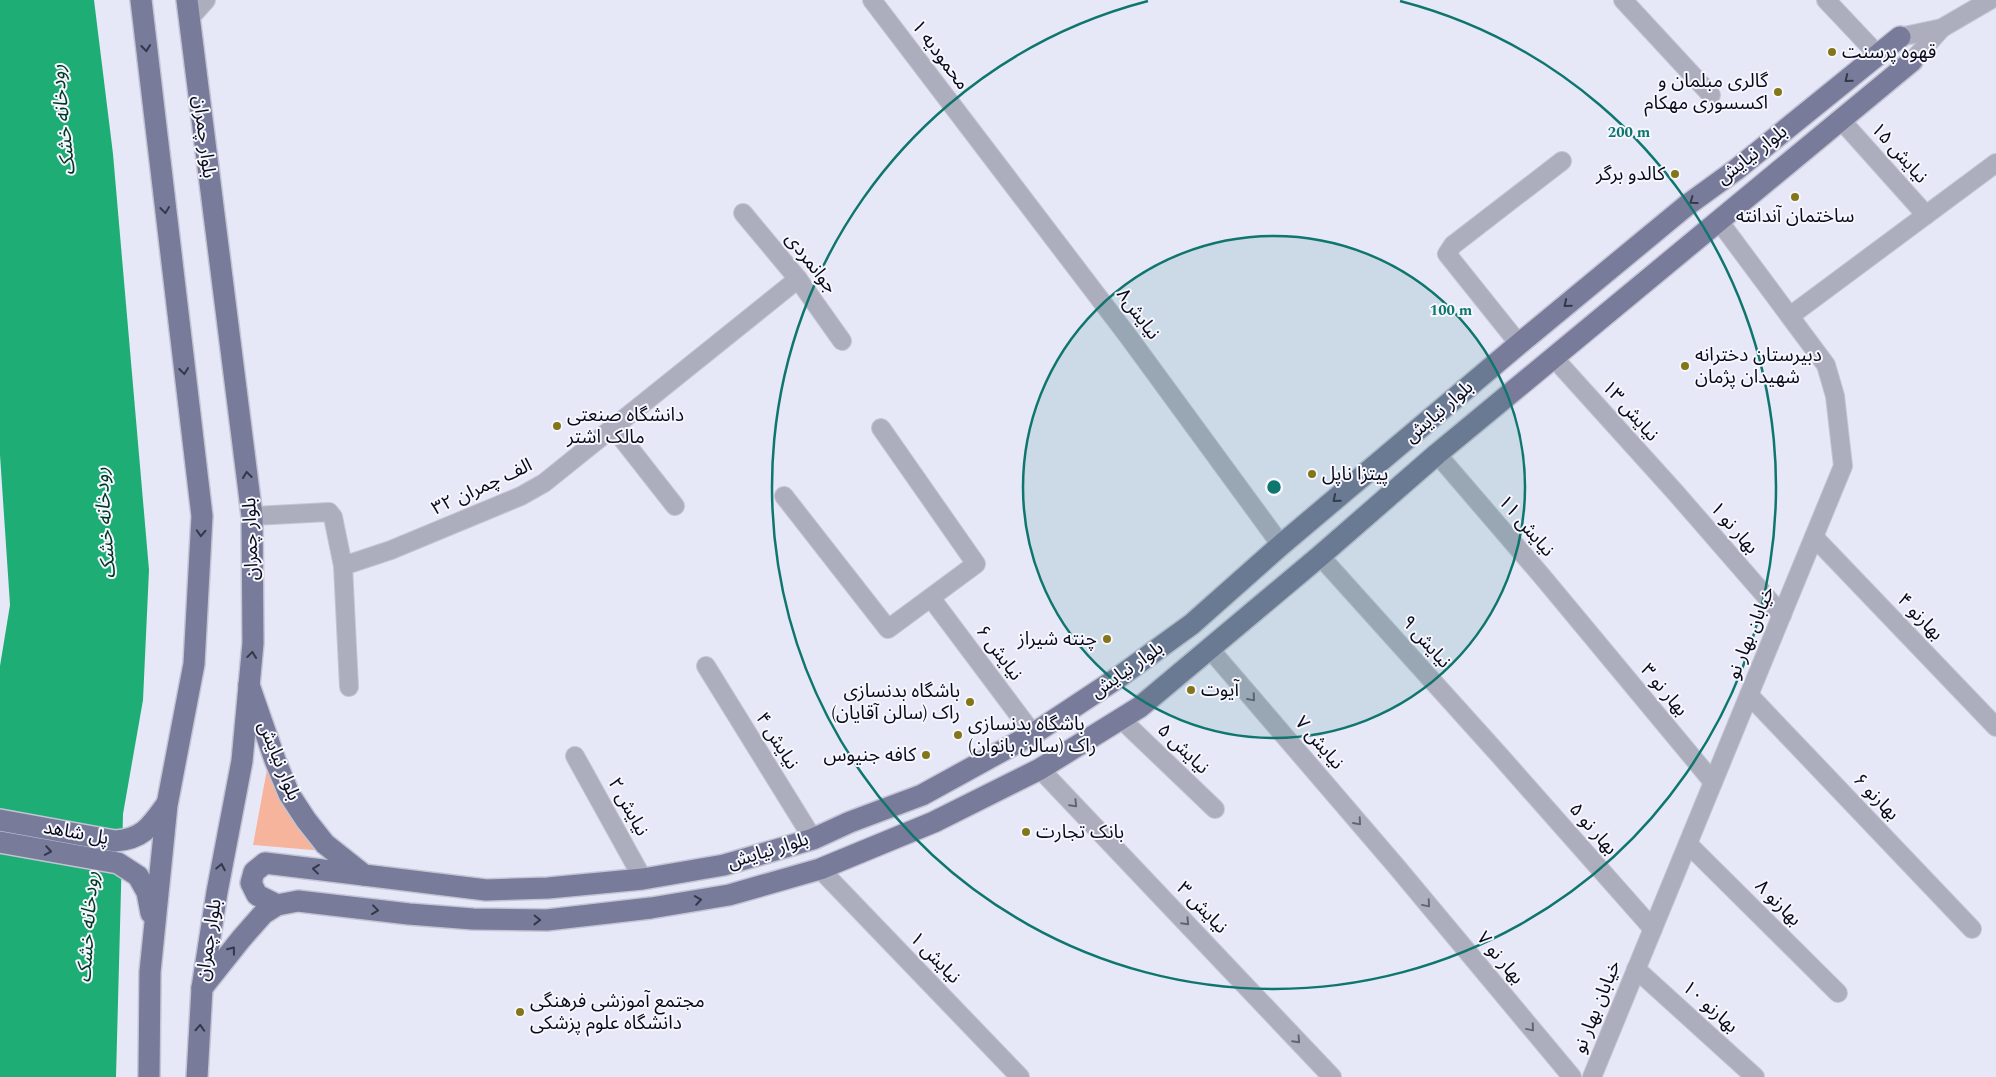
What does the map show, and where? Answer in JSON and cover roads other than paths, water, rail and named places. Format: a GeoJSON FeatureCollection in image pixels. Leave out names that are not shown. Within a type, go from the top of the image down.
{"type":"FeatureCollection","features":[{"type":"Feature","properties":{"kind":"main road"},"geometry":{"type":"LineString","coordinates":[[141,0],[202,516],[194,664],[167,805],[150,972],[149,1077]]}},
{"type":"Feature","properties":{"kind":"main road","name":"بلوار چمران"},"geometry":{"type":"LineString","coordinates":[[188,10],[252,516],[253,642],[242,761],[217,892],[202,988],[197,1077]]}},
{"type":"Feature","properties":{"kind":"main road","name":"بلوار نیایش"},"geometry":{"type":"LineString","coordinates":[[249,685],[289,794],[325,844],[364,875],[486,890],[548,888],[643,879],[724,865],[813,839],[850,822],[922,795],[1033,734],[1119,677],[1192,624],[1281,545],[1519,344],[1686,206],[1737,169],[1900,37]]}},
{"type":"Feature","properties":{"kind":"main road","name":"بلوار نیایش"},"geometry":{"type":"LineString","coordinates":[[202,988],[263,914],[277,905],[298,901],[409,914],[473,919],[547,920],[651,908],[729,895],[820,869],[934,822],[1040,769],[1140,707],[1320,556],[1437,454],[1912,60]]}},
{"type":"Feature","properties":{"kind":"main road","name":"پل شاهد"},"geometry":{"type":"LineString","coordinates":[[0,820],[115,841],[129,840],[151,826],[167,805]]}},
{"type":"Feature","properties":{"kind":"main road","name":"پل شاهد"},"geometry":{"type":"LineString","coordinates":[[0,842],[118,863],[138,876],[147,892],[154,936]]}},
{"type":"Feature","properties":{"kind":"main road"},"geometry":{"type":"LineString","coordinates":[[277,905],[257,895],[251,883],[254,872],[265,863],[364,875]]}},
{"type":"Feature","properties":{"kind":"main road"},"geometry":{"type":"LineString","coordinates":[[473,889],[473,919]]}},
{"type":"Feature","properties":{"kind":"street"},"geometry":{"type":"LineString","coordinates":[[188,10],[206,0]]}},
{"type":"Feature","properties":{"kind":"street","name":"۱ محمودیه"},"geometry":{"type":"LineString","coordinates":[[872,0],[957,112]]}},
{"type":"Feature","properties":{"kind":"street"},"geometry":{"type":"LineString","coordinates":[[1623,0],[1711,95]]}},
{"type":"Feature","properties":{"kind":"street"},"geometry":{"type":"LineString","coordinates":[[1826,0],[1878,55]]}},
{"type":"Feature","properties":{"kind":"street","name":"بلوار نیایش"},"geometry":{"type":"LineString","coordinates":[[1912,60],[1942,28],[1990,0]]}},
{"type":"Feature","properties":{"kind":"street","name":"بلوار نیایش"},"geometry":{"type":"LineString","coordinates":[[1900,37],[1942,28]]}},
{"type":"Feature","properties":{"kind":"street","name":"نیایش۸"},"geometry":{"type":"LineString","coordinates":[[957,112],[1128,336],[1281,545]]}},
{"type":"Feature","properties":{"kind":"street","name":"۱۵ نیایش"},"geometry":{"type":"LineString","coordinates":[[1841,120],[1926,215]]}},
{"type":"Feature","properties":{"kind":"street"},"geometry":{"type":"LineString","coordinates":[[1519,344],[1447,254],[1453,245],[1562,161]]}},
{"type":"Feature","properties":{"kind":"street"},"geometry":{"type":"LineString","coordinates":[[1790,316],[1996,162]]}},
{"type":"Feature","properties":{"kind":"street","name":"جوانمردی"},"geometry":{"type":"LineString","coordinates":[[743,213],[798,279],[842,341]]}},
{"type":"Feature","properties":{"kind":"street","name":"خیابان بهار نو"},"geometry":{"type":"LineString","coordinates":[[1592,1077],[1843,466],[1835,396],[1826,365],[1718,222]]}},
{"type":"Feature","properties":{"kind":"street","name":"۳۲ الف چمران"},"geometry":{"type":"LineString","coordinates":[[343,566],[391,550],[533,490],[798,279]]}},
{"type":"Feature","properties":{"kind":"street","name":"نیایش ۱۳"},"geometry":{"type":"LineString","coordinates":[[1554,358],[1674,492]]}},
{"type":"Feature","properties":{"kind":"street"},"geometry":{"type":"LineString","coordinates":[[613,427],[675,506]]}},
{"type":"Feature","properties":{"kind":"street"},"geometry":{"type":"LineString","coordinates":[[784,496],[888,630],[976,564],[881,428]]}},
{"type":"Feature","properties":{"kind":"street","name":"نیایش ۱۱"},"geometry":{"type":"LineString","coordinates":[[1437,454],[1583,626]]}},
{"type":"Feature","properties":{"kind":"street","name":"۱ بهار نو"},"geometry":{"type":"LineString","coordinates":[[1674,492],[1782,615]]}},
{"type":"Feature","properties":{"kind":"street"},"geometry":{"type":"LineString","coordinates":[[252,516],[329,512],[333,518],[343,566],[349,687]]}},
{"type":"Feature","properties":{"kind":"street","name":"۴ بهارنو"},"geometry":{"type":"LineString","coordinates":[[1814,537],[1996,727]]}},
{"type":"Feature","properties":{"kind":"street","name":"نیایش ۹"},"geometry":{"type":"LineString","coordinates":[[1320,556],[1501,757]]}},
{"type":"Feature","properties":{"kind":"street","name":"نیایش ۶"},"geometry":{"type":"LineString","coordinates":[[931,598],[1033,734]]}},
{"type":"Feature","properties":{"kind":"street","name":"۳ بهار نو"},"geometry":{"type":"LineString","coordinates":[[1583,626],[1713,782]]}},
{"type":"Feature","properties":{"kind":"street","name":"نیایش ۷"},"geometry":{"type":"LineString","coordinates":[[1209,648],[1396,866]]}},
{"type":"Feature","properties":{"kind":"street","name":"نیایش ۴"},"geometry":{"type":"LineString","coordinates":[[706,666],[813,839]]}},
{"type":"Feature","properties":{"kind":"street","name":"۶ بهارنو"},"geometry":{"type":"LineString","coordinates":[[1749,695],[1972,928]]}},
{"type":"Feature","properties":{"kind":"street","name":"نیایش ۵"},"geometry":{"type":"LineString","coordinates":[[1121,719],[1215,809]]}},
{"type":"Feature","properties":{"kind":"street","name":"نیایش ۲"},"geometry":{"type":"LineString","coordinates":[[575,756],[643,879]]}},
{"type":"Feature","properties":{"kind":"street","name":"۵ بهار نو"},"geometry":{"type":"LineString","coordinates":[[1501,757],[1653,929]]}},
{"type":"Feature","properties":{"kind":"street","name":"نیایش ۳"},"geometry":{"type":"LineString","coordinates":[[1040,769],[1332,1077]]}},
{"type":"Feature","properties":{"kind":"street","name":"۸ بهارنو"},"geometry":{"type":"LineString","coordinates":[[1688,844],[1838,993]]}},
{"type":"Feature","properties":{"kind":"street","name":"۷ بهار نو"},"geometry":{"type":"LineString","coordinates":[[1396,866],[1572,1077]]}},
{"type":"Feature","properties":{"kind":"street","name":"نیایش ۱"},"geometry":{"type":"LineString","coordinates":[[820,869],[1018,1076]]}},
{"type":"Feature","properties":{"kind":"street","name":"۱۰ بهارنو"},"geometry":{"type":"LineString","coordinates":[[1636,969],[1755,1077]]}},
{"type":"Feature","properties":{"kind":"water","name":"رودخانه خشک"},"geometry":{"type":"Polygon","coordinates":[[[0,0],[94,0],[113,154],[149,570],[143,700],[123,814],[116,1077],[0,1077],[0,666],[10,605],[0,455],[0,0]]]}},
{"type":"Feature","properties":{"kind":"place","name":"قهوه پرسنت"},"geometry":{"type":"Point","coordinates":[1832,52]}},
{"type":"Feature","properties":{"kind":"place","name":"گالری مبلمان و اکسسوری مهکام"},"geometry":{"type":"Point","coordinates":[1778,92]}},
{"type":"Feature","properties":{"kind":"place","name":"کالدو برگر"},"geometry":{"type":"Point","coordinates":[1675,174]}},
{"type":"Feature","properties":{"kind":"place","name":"ساختمان آندانته"},"geometry":{"type":"Point","coordinates":[1795,197]}},
{"type":"Feature","properties":{"kind":"place","name":"دبیرستان دخترانه شهیدان پژمان"},"geometry":{"type":"Point","coordinates":[1685,366]}},
{"type":"Feature","properties":{"kind":"place","name":"دانشگاه صنعتی مالک اشتر"},"geometry":{"type":"Point","coordinates":[557,426]}},
{"type":"Feature","properties":{"kind":"place","name":"پیتزا ناپل"},"geometry":{"type":"Point","coordinates":[1312,474]}},
{"type":"Feature","properties":{"kind":"place","name":"چنته شیراز"},"geometry":{"type":"Point","coordinates":[1107,639]}},
{"type":"Feature","properties":{"kind":"place","name":"آیوت"},"geometry":{"type":"Point","coordinates":[1191,690]}},
{"type":"Feature","properties":{"kind":"place","name":"باشگاه بدنسازی راک (سالن آقایان)"},"geometry":{"type":"Point","coordinates":[970,702]}},
{"type":"Feature","properties":{"kind":"place","name":"باشگاه بدنسازی راک (سالن بانوان)"},"geometry":{"type":"Point","coordinates":[958,735]}},
{"type":"Feature","properties":{"kind":"place","name":"کافه جنیوس"},"geometry":{"type":"Point","coordinates":[926,755]}},
{"type":"Feature","properties":{"kind":"place","name":"بانک تجارت"},"geometry":{"type":"Point","coordinates":[1026,832]}},
{"type":"Feature","properties":{"kind":"place","name":"مجتمع آموزشی فرهنگی دانشگاه علوم پزشکی"},"geometry":{"type":"Point","coordinates":[520,1012]}}]}
